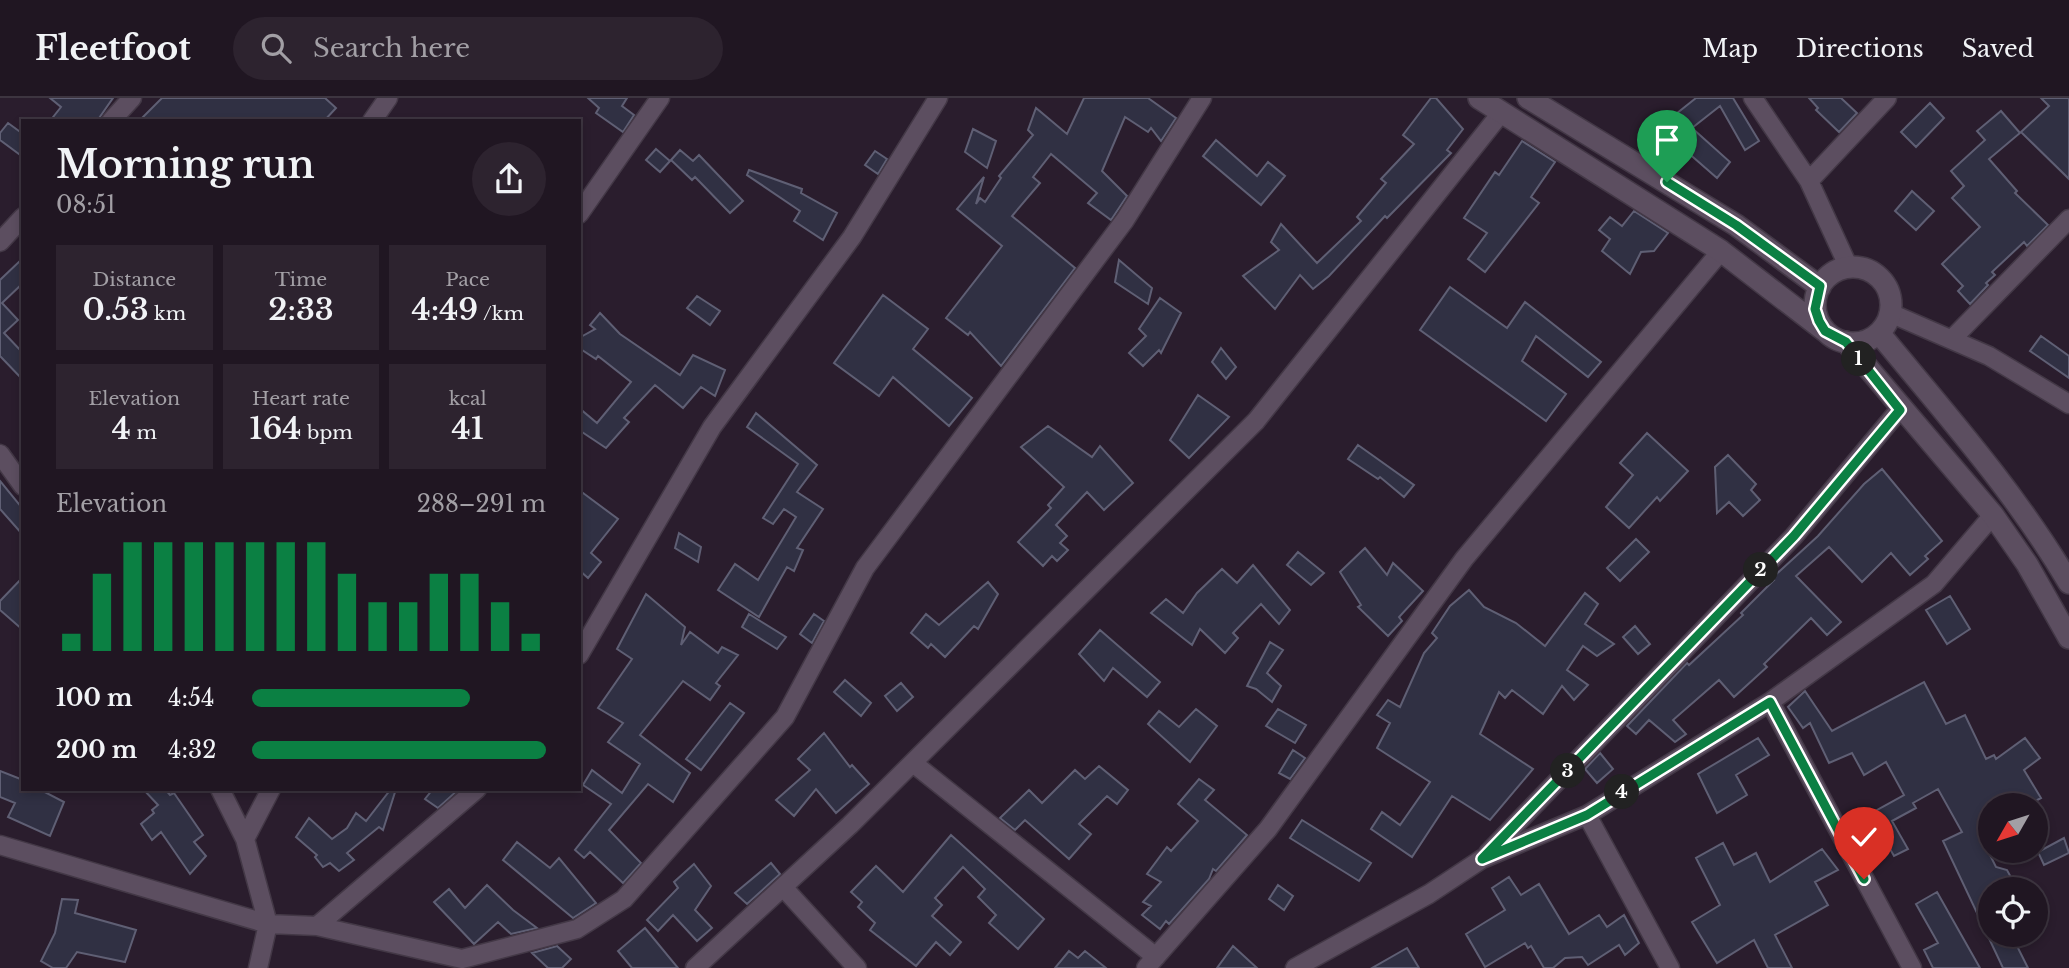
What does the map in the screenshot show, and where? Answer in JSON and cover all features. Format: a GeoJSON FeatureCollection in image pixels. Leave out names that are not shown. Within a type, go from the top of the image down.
{"type":"FeatureCollection","features":[{"type":"Feature","properties":{"kind":"street"},"geometry":{"type":"LineString","coordinates":[[113,119],[132,98]]}},
{"type":"Feature","properties":{"kind":"street"},"geometry":{"type":"LineString","coordinates":[[373,119],[388,98]]}},
{"type":"Feature","properties":{"kind":"street"},"geometry":{"type":"LineString","coordinates":[[581,211],[660,98]]}},
{"type":"Feature","properties":{"kind":"street"},"geometry":{"type":"LineString","coordinates":[[581,652],[712,427],[852,237],[938,98]]}},
{"type":"Feature","properties":{"kind":"street"},"geometry":{"type":"LineString","coordinates":[[0,845],[268,924],[317,926],[463,959],[577,929],[624,900],[785,717],[865,568],[1125,220],[1202,98]]}},
{"type":"Feature","properties":{"kind":"street"},"geometry":{"type":"LineString","coordinates":[[1479,98],[1721,251],[1825,331],[1846,342],[1900,410],[1993,515],[2027,564],[2069,638]]}},
{"type":"Feature","properties":{"kind":"street"},"geometry":{"type":"LineString","coordinates":[[1528,98],[1736,225],[1820,286]]}},
{"type":"Feature","properties":{"kind":"street"},"geometry":{"type":"LineString","coordinates":[[1754,98],[1808,181],[1849,268]]}},
{"type":"Feature","properties":{"kind":"street"},"geometry":{"type":"LineString","coordinates":[[1808,181],[1887,98]]}},
{"type":"Feature","properties":{"kind":"street"},"geometry":{"type":"LineString","coordinates":[[695,968],[913,763],[1256,421],[1501,113]]}},
{"type":"Feature","properties":{"kind":"street"},"geometry":{"type":"LineString","coordinates":[[0,242],[21,219]]}},
{"type":"Feature","properties":{"kind":"street"},"geometry":{"type":"LineString","coordinates":[[1953,338],[2069,219]]}},
{"type":"Feature","properties":{"kind":"street"},"geometry":{"type":"LineString","coordinates":[[913,763],[1151,962],[1268,829],[1464,559],[1721,251]]}},
{"type":"Feature","properties":{"kind":"street"},"geometry":{"type":"LineString","coordinates":[[1825,331],[1815,309],[1820,286],[1827,277],[1849,268],[1861,268],[1881,280],[1888,289],[1890,313],[1879,333],[1869,340],[1846,342]]}},
{"type":"Feature","properties":{"kind":"street"},"geometry":{"type":"LineString","coordinates":[[1890,313],[1953,338],[2069,404]]}},
{"type":"Feature","properties":{"kind":"street"},"geometry":{"type":"LineString","coordinates":[[1879,333],[1974,446],[2053,555],[2069,583]]}},
{"type":"Feature","properties":{"kind":"street"},"geometry":{"type":"LineString","coordinates":[[1482,859],[1794,536],[1900,410]]}},
{"type":"Feature","properties":{"kind":"street"},"geometry":{"type":"LineString","coordinates":[[0,454],[21,483]]}},
{"type":"Feature","properties":{"kind":"street"},"geometry":{"type":"LineString","coordinates":[[1295,968],[1429,894],[1482,859],[1587,815],[1770,702],[1934,584],[1993,515]]}},
{"type":"Feature","properties":{"kind":"street"},"geometry":{"type":"LineString","coordinates":[[1770,702],[1912,968]]}},
{"type":"Feature","properties":{"kind":"street"},"geometry":{"type":"LineString","coordinates":[[221,791],[245,839],[268,924],[258,968]]}},
{"type":"Feature","properties":{"kind":"street"},"geometry":{"type":"LineString","coordinates":[[245,839],[270,791]]}},
{"type":"Feature","properties":{"kind":"street"},"geometry":{"type":"LineString","coordinates":[[317,926],[475,791]]}},
{"type":"Feature","properties":{"kind":"street"},"geometry":{"type":"LineString","coordinates":[[1587,815],[1670,968]]}},
{"type":"Feature","properties":{"kind":"street"},"geometry":{"type":"LineString","coordinates":[[783,887],[857,968]]}},
{"type":"Feature","properties":{"kind":"building"},"geometry":{"type":"Polygon","coordinates":[[[50,98],[113,98],[98,119],[52,119],[61,107],[50,98]]]}},
{"type":"Feature","properties":{"kind":"building"},"geometry":{"type":"Polygon","coordinates":[[[162,98],[325,98],[336,108],[326,119],[141,119],[162,98]]]}},
{"type":"Feature","properties":{"kind":"building"},"geometry":{"type":"Polygon","coordinates":[[[588,98],[627,98],[622,106],[634,115],[623,132],[596,113],[599,108],[588,98]]]}},
{"type":"Feature","properties":{"kind":"building"},"geometry":{"type":"Polygon","coordinates":[[[1084,98],[1148,98],[1176,118],[1161,141],[1151,128],[1148,132],[1125,117],[1102,171],[1127,196],[1111,220],[1088,203],[1097,193],[1051,154],[1033,177],[1040,183],[1012,216],[1075,268],[1001,366],[970,332],[968,335],[946,318],[1002,246],[957,209],[984,177],[976,204],[980,198],[985,202],[1001,178],[999,176],[1033,135],[1028,130],[1036,108],[1067,134],[1084,98]]]}},
{"type":"Feature","properties":{"kind":"building"},"geometry":{"type":"Polygon","coordinates":[[[1431,98],[1436,98],[1463,129],[1447,150],[1451,153],[1387,218],[1385,216],[1329,276],[1313,289],[1300,275],[1275,309],[1243,276],[1279,250],[1271,242],[1281,224],[1317,263],[1361,221],[1357,217],[1386,183],[1381,179],[1414,144],[1403,135],[1431,98]]]}},
{"type":"Feature","properties":{"kind":"building"},"geometry":{"type":"Polygon","coordinates":[[[1696,98],[1733,98],[1759,141],[1745,150],[1720,106],[1692,128],[1730,162],[1717,178],[1678,144],[1681,141],[1666,122],[1696,98]]]}},
{"type":"Feature","properties":{"kind":"building"},"geometry":{"type":"Polygon","coordinates":[[[1809,98],[1841,98],[1857,113],[1839,132],[1816,110],[1818,108],[1809,98]]]}},
{"type":"Feature","properties":{"kind":"building"},"geometry":{"type":"Polygon","coordinates":[[[2041,98],[2069,98],[2069,179],[2021,132],[2049,106],[2041,98]]]}},
{"type":"Feature","properties":{"kind":"building"},"geometry":{"type":"Polygon","coordinates":[[[1930,103],[1944,118],[1916,147],[1901,132],[1930,103]]]}},
{"type":"Feature","properties":{"kind":"building"},"geometry":{"type":"Polygon","coordinates":[[[2001,111],[2020,133],[1989,159],[2017,191],[2015,193],[2048,225],[2027,246],[2024,242],[1992,272],[1995,275],[1970,304],[1958,291],[1963,286],[1942,264],[1980,227],[1952,198],[1964,186],[1951,171],[1985,140],[1977,131],[2001,111]]]}},
{"type":"Feature","properties":{"kind":"building"},"geometry":{"type":"Polygon","coordinates":[[[8,123],[21,133],[21,156],[0,140],[0,133],[8,123]]]}},
{"type":"Feature","properties":{"kind":"building"},"geometry":{"type":"Polygon","coordinates":[[[973,129],[996,141],[987,168],[965,152],[973,129]]]}},
{"type":"Feature","properties":{"kind":"building"},"geometry":{"type":"Polygon","coordinates":[[[1216,140],[1257,176],[1268,162],[1285,176],[1261,205],[1203,156],[1216,140]]]}},
{"type":"Feature","properties":{"kind":"building"},"geometry":{"type":"Polygon","coordinates":[[[1522,141],[1555,162],[1531,197],[1539,203],[1485,272],[1468,259],[1487,233],[1464,218],[1495,172],[1499,175],[1522,141]]]}},
{"type":"Feature","properties":{"kind":"building"},"geometry":{"type":"Polygon","coordinates":[[[656,149],[670,161],[660,172],[646,160],[656,149]]]}},
{"type":"Feature","properties":{"kind":"building"},"geometry":{"type":"Polygon","coordinates":[[[680,150],[693,161],[699,155],[743,201],[730,213],[695,177],[692,180],[671,160],[680,150]]]}},
{"type":"Feature","properties":{"kind":"building"},"geometry":{"type":"Polygon","coordinates":[[[875,151],[887,159],[878,174],[865,165],[875,151]]]}},
{"type":"Feature","properties":{"kind":"building"},"geometry":{"type":"Polygon","coordinates":[[[749,170],[802,189],[801,193],[837,213],[823,240],[794,221],[800,211],[747,175],[749,170]]]}},
{"type":"Feature","properties":{"kind":"building"},"geometry":{"type":"Polygon","coordinates":[[[1912,191],[1934,211],[1916,230],[1895,211],[1912,191]]]}},
{"type":"Feature","properties":{"kind":"building"},"geometry":{"type":"Polygon","coordinates":[[[1634,211],[1668,233],[1654,251],[1641,252],[1630,274],[1602,251],[1610,239],[1599,230],[1610,217],[1622,226],[1634,211]]]}},
{"type":"Feature","properties":{"kind":"building"},"geometry":{"type":"Polygon","coordinates":[[[21,260],[21,285],[2,303],[18,320],[4,333],[21,351],[21,378],[0,356],[0,280],[21,260]]]}},
{"type":"Feature","properties":{"kind":"building"},"geometry":{"type":"Polygon","coordinates":[[[1119,260],[1152,288],[1148,304],[1115,282],[1119,260]]]}},
{"type":"Feature","properties":{"kind":"building"},"geometry":{"type":"Polygon","coordinates":[[[1450,287],[1507,328],[1525,302],[1601,362],[1588,377],[1536,336],[1522,361],[1566,394],[1546,421],[1420,330],[1450,287]]]}},
{"type":"Feature","properties":{"kind":"building"},"geometry":{"type":"Polygon","coordinates":[[[883,295],[928,329],[913,349],[972,398],[949,426],[893,377],[879,396],[834,363],[883,295]]]}},
{"type":"Feature","properties":{"kind":"building"},"geometry":{"type":"Polygon","coordinates":[[[697,296],[720,311],[710,325],[687,308],[697,296]]]}},
{"type":"Feature","properties":{"kind":"building"},"geometry":{"type":"Polygon","coordinates":[[[1160,298],[1181,313],[1161,353],[1159,350],[1143,366],[1129,353],[1146,336],[1139,329],[1160,298]]]}},
{"type":"Feature","properties":{"kind":"building"},"geometry":{"type":"Polygon","coordinates":[[[600,313],[620,334],[680,375],[693,355],[725,370],[715,396],[701,387],[683,408],[655,385],[624,418],[629,422],[606,448],[581,431],[581,410],[597,423],[631,382],[598,356],[596,359],[581,349],[581,337],[595,329],[590,325],[600,313]]]}},
{"type":"Feature","properties":{"kind":"building"},"geometry":{"type":"Polygon","coordinates":[[[2041,336],[2069,356],[2069,378],[2030,351],[2041,336]]]}},
{"type":"Feature","properties":{"kind":"building"},"geometry":{"type":"Polygon","coordinates":[[[1221,348],[1236,367],[1226,379],[1212,362],[1221,348]]]}},
{"type":"Feature","properties":{"kind":"building"},"geometry":{"type":"Polygon","coordinates":[[[1198,395],[1229,417],[1189,458],[1170,440],[1198,395]]]}},
{"type":"Feature","properties":{"kind":"building"},"geometry":{"type":"Polygon","coordinates":[[[756,413],[817,465],[797,492],[823,509],[797,548],[803,550],[794,571],[787,567],[759,617],[718,590],[735,564],[758,580],[796,517],[784,509],[773,524],[763,518],[798,464],[747,427],[756,413]]]}},
{"type":"Feature","properties":{"kind":"building"},"geometry":{"type":"Polygon","coordinates":[[[1048,426],[1092,457],[1100,446],[1133,483],[1104,510],[1087,492],[1056,525],[1067,536],[1060,543],[1068,550],[1057,561],[1052,556],[1043,566],[1018,542],[1051,508],[1048,505],[1064,487],[1021,447],[1048,426]]]}},
{"type":"Feature","properties":{"kind":"building"},"geometry":{"type":"Polygon","coordinates":[[[1647,433],[1688,471],[1660,501],[1657,497],[1629,528],[1606,507],[1633,475],[1620,463],[1647,433]]]}},
{"type":"Feature","properties":{"kind":"building"},"geometry":{"type":"Polygon","coordinates":[[[1358,445],[1414,485],[1404,497],[1380,477],[1378,479],[1348,459],[1358,445]]]}},
{"type":"Feature","properties":{"kind":"building"},"geometry":{"type":"Polygon","coordinates":[[[1728,455],[1756,484],[1751,490],[1760,500],[1743,516],[1729,502],[1717,513],[1715,467],[1728,455]]]}},
{"type":"Feature","properties":{"kind":"building"},"geometry":{"type":"Polygon","coordinates":[[[1882,469],[1942,541],[1925,556],[1928,559],[1910,575],[1891,553],[1862,582],[1829,547],[1796,576],[1841,622],[1827,635],[1811,618],[1764,664],[1767,667],[1734,697],[1719,680],[1673,720],[1686,734],[1675,742],[1649,720],[1636,734],[1627,726],[1687,663],[1689,665],[1743,615],[1741,613],[1774,580],[1772,578],[1818,536],[1864,484],[1882,469]]]}},
{"type":"Feature","properties":{"kind":"building"},"geometry":{"type":"Polygon","coordinates":[[[0,481],[21,507],[21,533],[0,509],[0,481]]]}},
{"type":"Feature","properties":{"kind":"building"},"geometry":{"type":"Polygon","coordinates":[[[581,491],[618,519],[591,553],[601,562],[588,578],[581,572],[581,491]]]}},
{"type":"Feature","properties":{"kind":"building"},"geometry":{"type":"Polygon","coordinates":[[[679,533],[701,547],[698,562],[675,548],[679,533]]]}},
{"type":"Feature","properties":{"kind":"building"},"geometry":{"type":"Polygon","coordinates":[[[1636,539],[1649,552],[1620,581],[1607,568],[1636,539]]]}},
{"type":"Feature","properties":{"kind":"building"},"geometry":{"type":"Polygon","coordinates":[[[1365,548],[1387,575],[1393,563],[1423,591],[1399,617],[1402,621],[1388,636],[1358,607],[1361,605],[1340,572],[1365,548]]]}},
{"type":"Feature","properties":{"kind":"building"},"geometry":{"type":"Polygon","coordinates":[[[1298,552],[1324,573],[1311,585],[1287,565],[1298,552]]]}},
{"type":"Feature","properties":{"kind":"building"},"geometry":{"type":"Polygon","coordinates":[[[1253,565],[1290,610],[1279,624],[1261,604],[1233,633],[1238,638],[1225,653],[1200,629],[1192,645],[1151,613],[1166,599],[1183,613],[1197,593],[1222,569],[1237,583],[1253,565]]]}},
{"type":"Feature","properties":{"kind":"building"},"geometry":{"type":"Polygon","coordinates":[[[21,579],[21,628],[0,610],[0,601],[21,579]]]}},
{"type":"Feature","properties":{"kind":"building"},"geometry":{"type":"Polygon","coordinates":[[[988,582],[998,594],[978,629],[974,626],[945,657],[931,644],[928,648],[911,633],[926,614],[939,625],[988,582]]]}},
{"type":"Feature","properties":{"kind":"building"},"geometry":{"type":"Polygon","coordinates":[[[1469,590],[1484,607],[1516,623],[1545,646],[1585,593],[1598,604],[1585,624],[1614,644],[1597,656],[1583,646],[1567,670],[1588,685],[1574,700],[1562,686],[1543,714],[1512,690],[1505,698],[1499,692],[1480,734],[1533,769],[1490,820],[1452,796],[1412,857],[1371,829],[1382,812],[1400,825],[1430,782],[1377,748],[1390,723],[1377,715],[1388,700],[1400,707],[1424,653],[1437,638],[1432,633],[1450,606],[1469,590]]]}},
{"type":"Feature","properties":{"kind":"building"},"geometry":{"type":"Polygon","coordinates":[[[646,594],[685,627],[681,645],[690,632],[718,653],[722,647],[738,655],[716,683],[720,686],[710,700],[683,681],[640,735],[690,773],[673,802],[648,784],[609,830],[641,863],[623,883],[590,852],[584,858],[575,850],[611,804],[583,785],[592,770],[622,793],[640,764],[608,742],[623,723],[598,708],[632,659],[617,649],[646,594]]]}},
{"type":"Feature","properties":{"kind":"building"},"geometry":{"type":"Polygon","coordinates":[[[1950,596],[1970,629],[1947,644],[1926,610],[1950,596]]]}},
{"type":"Feature","properties":{"kind":"building"},"geometry":{"type":"Polygon","coordinates":[[[749,614],[786,637],[777,649],[742,627],[749,614]]]}},
{"type":"Feature","properties":{"kind":"building"},"geometry":{"type":"Polygon","coordinates":[[[814,614],[824,621],[812,643],[800,634],[814,614]]]}},
{"type":"Feature","properties":{"kind":"building"},"geometry":{"type":"Polygon","coordinates":[[[1635,626],[1650,644],[1638,654],[1623,637],[1635,626]]]}},
{"type":"Feature","properties":{"kind":"building"},"geometry":{"type":"Polygon","coordinates":[[[1100,630],[1160,682],[1147,697],[1113,668],[1104,681],[1079,654],[1100,630]]]}},
{"type":"Feature","properties":{"kind":"building"},"geometry":{"type":"Polygon","coordinates":[[[1270,642],[1283,650],[1267,673],[1281,686],[1272,702],[1256,689],[1247,686],[1270,642]]]}},
{"type":"Feature","properties":{"kind":"building"},"geometry":{"type":"Polygon","coordinates":[[[845,680],[871,703],[861,716],[834,692],[845,680]]]}},
{"type":"Feature","properties":{"kind":"building"},"geometry":{"type":"Polygon","coordinates":[[[1924,682],[1946,724],[1965,715],[1986,759],[1994,755],[1996,759],[2025,738],[2040,758],[2024,770],[2038,793],[1978,793],[1978,863],[1994,863],[1996,867],[2007,870],[2011,877],[1978,877],[1978,915],[1943,841],[1962,832],[1938,789],[1913,803],[1916,808],[1892,821],[1908,849],[1894,856],[1870,814],[1904,795],[1886,762],[1864,775],[1852,753],[1829,763],[1810,723],[1803,728],[1788,707],[1805,691],[1832,731],[1924,682]]]}},
{"type":"Feature","properties":{"kind":"building"},"geometry":{"type":"Polygon","coordinates":[[[901,683],[913,697],[897,711],[885,696],[901,683]]]}},
{"type":"Feature","properties":{"kind":"building"},"geometry":{"type":"Polygon","coordinates":[[[730,703],[744,713],[701,770],[686,759],[730,703]]]}},
{"type":"Feature","properties":{"kind":"building"},"geometry":{"type":"Polygon","coordinates":[[[1196,709],[1217,726],[1190,762],[1148,724],[1159,711],[1179,727],[1196,709]]]}},
{"type":"Feature","properties":{"kind":"building"},"geometry":{"type":"Polygon","coordinates":[[[1278,709],[1306,725],[1295,743],[1266,726],[1278,709]]]}},
{"type":"Feature","properties":{"kind":"building"},"geometry":{"type":"Polygon","coordinates":[[[824,733],[850,767],[852,765],[869,784],[836,813],[816,789],[794,816],[776,800],[810,770],[798,759],[824,733]]]}},
{"type":"Feature","properties":{"kind":"building"},"geometry":{"type":"Polygon","coordinates":[[[1758,738],[1769,755],[1736,775],[1747,795],[1717,813],[1698,774],[1758,738]]]}},
{"type":"Feature","properties":{"kind":"building"},"geometry":{"type":"Polygon","coordinates":[[[1293,750],[1305,758],[1290,779],[1279,773],[1293,750]]]}},
{"type":"Feature","properties":{"kind":"building"},"geometry":{"type":"Polygon","coordinates":[[[1600,753],[1613,769],[1597,783],[1585,769],[1600,753]]]}},
{"type":"Feature","properties":{"kind":"building"},"geometry":{"type":"Polygon","coordinates":[[[1099,766],[1128,790],[1117,804],[1107,796],[1079,824],[1091,834],[1069,859],[1025,820],[1015,830],[1000,818],[1029,790],[1042,803],[1075,770],[1085,779],[1099,766]]]}},
{"type":"Feature","properties":{"kind":"building"},"geometry":{"type":"Polygon","coordinates":[[[0,771],[21,779],[21,791],[43,791],[64,802],[50,836],[8,817],[15,803],[0,797],[0,771]]]}},
{"type":"Feature","properties":{"kind":"building"},"geometry":{"type":"Polygon","coordinates":[[[1199,779],[1214,790],[1205,800],[1247,835],[1216,871],[1213,869],[1209,879],[1169,924],[1166,921],[1160,929],[1142,915],[1151,906],[1143,902],[1161,882],[1147,874],[1167,847],[1171,851],[1198,821],[1178,804],[1199,779]]]}},
{"type":"Feature","properties":{"kind":"building"},"geometry":{"type":"Polygon","coordinates":[[[145,791],[167,791],[170,795],[174,793],[203,835],[194,842],[206,856],[190,874],[161,832],[152,840],[141,824],[154,813],[152,810],[158,805],[145,791]]]}},
{"type":"Feature","properties":{"kind":"building"},"geometry":{"type":"Polygon","coordinates":[[[389,791],[395,791],[383,830],[379,827],[347,853],[354,860],[339,871],[330,863],[323,867],[315,857],[317,855],[296,837],[309,818],[332,839],[347,828],[356,813],[366,821],[389,791]]]}},
{"type":"Feature","properties":{"kind":"building"},"geometry":{"type":"Polygon","coordinates":[[[431,791],[457,791],[438,808],[425,799],[431,791]]]}},
{"type":"Feature","properties":{"kind":"building"},"geometry":{"type":"Polygon","coordinates":[[[1302,820],[1371,863],[1359,881],[1290,838],[1302,820]]]}},
{"type":"Feature","properties":{"kind":"building"},"geometry":{"type":"Polygon","coordinates":[[[951,835],[1044,919],[1018,949],[989,923],[996,915],[978,897],[985,889],[963,867],[935,898],[942,905],[932,916],[961,942],[950,955],[936,942],[916,966],[870,930],[875,923],[858,907],[862,902],[851,892],[876,866],[903,892],[951,835]]]}},
{"type":"Feature","properties":{"kind":"building"},"geometry":{"type":"Polygon","coordinates":[[[2064,838],[2069,853],[2044,865],[2043,863],[2048,863],[2048,847],[2064,838]]]}},
{"type":"Feature","properties":{"kind":"building"},"geometry":{"type":"Polygon","coordinates":[[[517,842],[550,868],[559,858],[596,903],[573,918],[503,860],[517,842]]]}},
{"type":"Feature","properties":{"kind":"building"},"geometry":{"type":"Polygon","coordinates":[[[1723,843],[1734,865],[1756,853],[1770,882],[1822,849],[1838,870],[1815,882],[1828,905],[1775,935],[1792,968],[1768,968],[1754,940],[1717,963],[1692,922],[1720,905],[1696,858],[1723,843]]]}},
{"type":"Feature","properties":{"kind":"building"},"geometry":{"type":"Polygon","coordinates":[[[771,863],[780,874],[747,904],[735,893],[771,863]]]}},
{"type":"Feature","properties":{"kind":"building"},"geometry":{"type":"Polygon","coordinates":[[[694,864],[711,886],[695,910],[712,928],[697,941],[673,915],[658,931],[647,920],[678,888],[674,882],[694,864]]]}},
{"type":"Feature","properties":{"kind":"building"},"geometry":{"type":"Polygon","coordinates":[[[1509,877],[1521,895],[1539,884],[1569,934],[1599,915],[1607,927],[1624,915],[1639,943],[1625,955],[1619,945],[1588,965],[1582,957],[1565,958],[1553,968],[1544,968],[1531,946],[1528,948],[1525,943],[1485,967],[1466,934],[1505,910],[1492,888],[1509,877]]]}},
{"type":"Feature","properties":{"kind":"building"},"geometry":{"type":"Polygon","coordinates":[[[487,885],[537,928],[511,934],[498,922],[474,944],[434,902],[449,889],[465,908],[487,885]]]}},
{"type":"Feature","properties":{"kind":"building"},"geometry":{"type":"Polygon","coordinates":[[[1278,885],[1293,896],[1284,910],[1269,899],[1278,885]]]}},
{"type":"Feature","properties":{"kind":"building"},"geometry":{"type":"Polygon","coordinates":[[[1937,892],[1980,968],[1933,968],[1924,950],[1938,943],[1916,904],[1937,892]]]}},
{"type":"Feature","properties":{"kind":"building"},"geometry":{"type":"Polygon","coordinates":[[[62,899],[78,900],[75,913],[136,930],[125,962],[77,952],[66,968],[53,968],[41,961],[55,933],[62,899]]]}},
{"type":"Feature","properties":{"kind":"building"},"geometry":{"type":"Polygon","coordinates":[[[645,928],[678,968],[632,968],[618,951],[645,928]]]}},
{"type":"Feature","properties":{"kind":"building"},"geometry":{"type":"Polygon","coordinates":[[[557,946],[571,959],[562,968],[548,968],[532,953],[557,946]]]}},
{"type":"Feature","properties":{"kind":"building"},"geometry":{"type":"Polygon","coordinates":[[[1233,946],[1257,968],[1217,968],[1233,946]]]}},
{"type":"Feature","properties":{"kind":"building"},"geometry":{"type":"Polygon","coordinates":[[[1993,947],[2018,947],[2028,968],[2003,968],[1993,947]]]}},
{"type":"Feature","properties":{"kind":"building"},"geometry":{"type":"Polygon","coordinates":[[[1407,948],[1419,968],[1372,968],[1407,948]]]}},
{"type":"Feature","properties":{"kind":"building"},"geometry":{"type":"Polygon","coordinates":[[[1069,951],[1078,958],[1085,951],[1106,968],[1055,968],[1069,951]]]}},
{"type":"Feature","properties":{"kind":"route"},"geometry":{"type":"LineString","coordinates":[[1667,182],[1736,225],[1820,286],[1815,309],[1825,331],[1846,342],[1900,410],[1794,536],[1482,859],[1587,815],[1770,702],[1864,879]]}}]}
